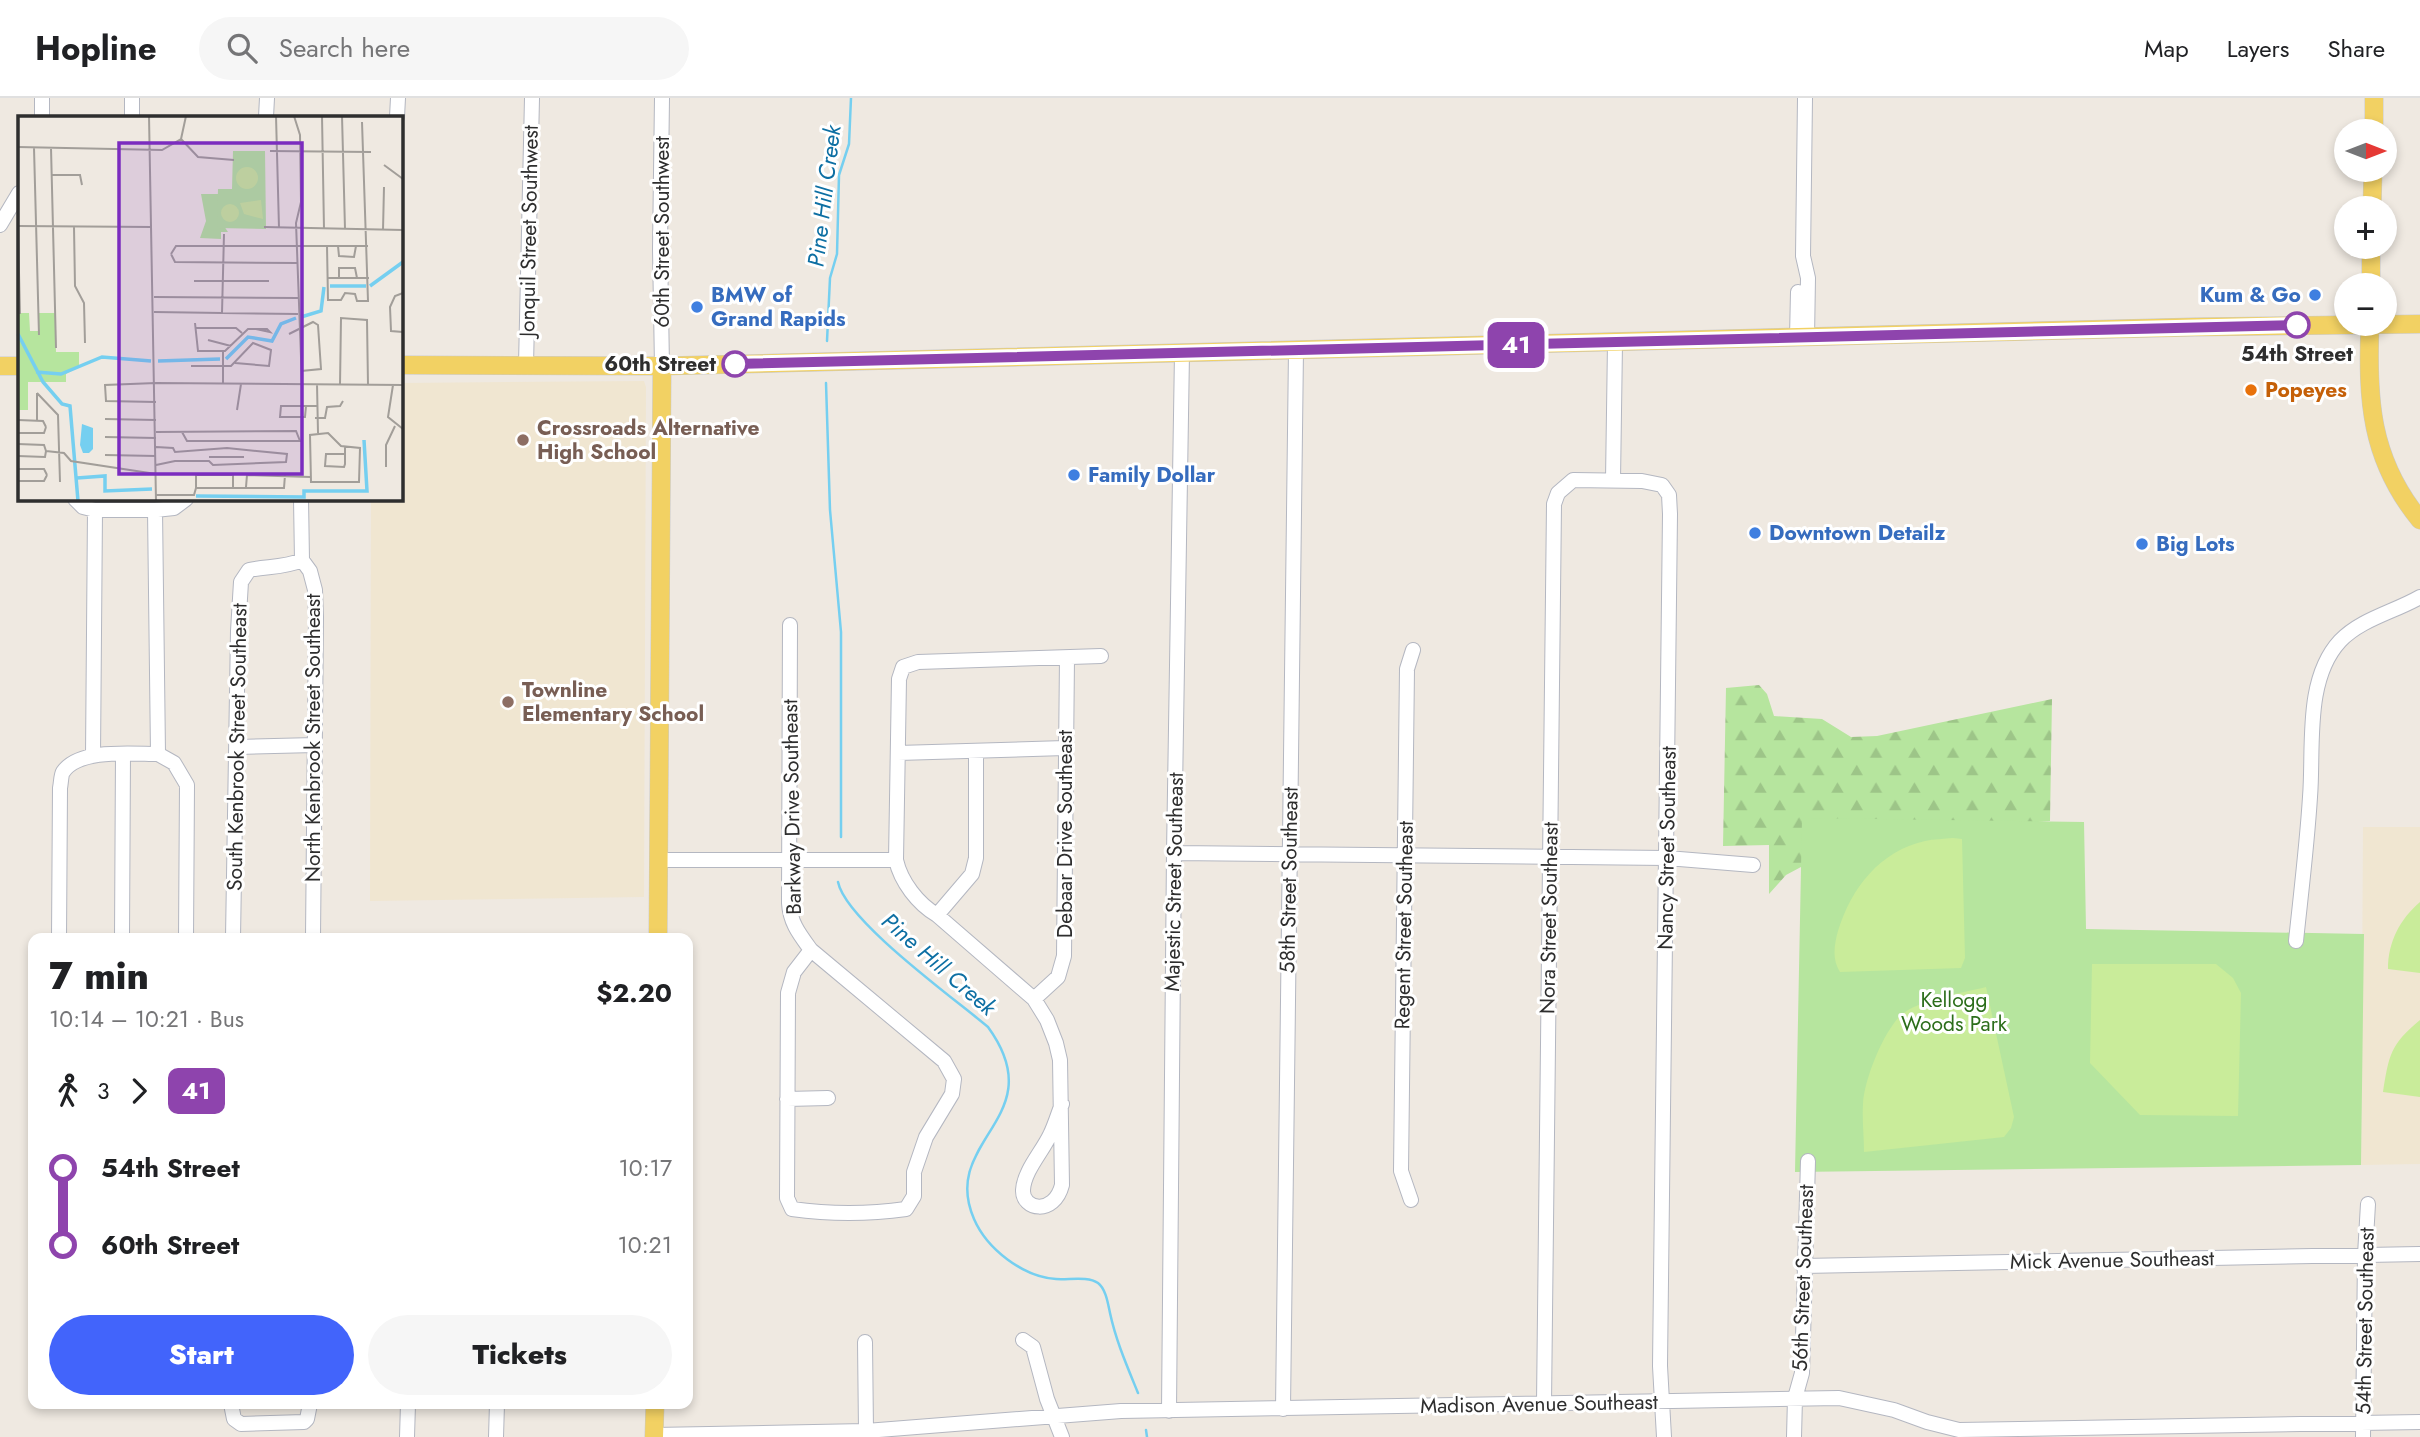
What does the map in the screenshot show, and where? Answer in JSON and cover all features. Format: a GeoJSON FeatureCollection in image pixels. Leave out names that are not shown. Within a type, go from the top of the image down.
{"type":"FeatureCollection","features":[{"type":"Feature","properties":{"kind":"main road"},"geometry":{"type":"LineString","coordinates":[[2374,98],[2374,119]]}},
{"type":"Feature","properties":{"kind":"main road"},"geometry":{"type":"LineString","coordinates":[[2397,324],[2420,324]]}},
{"type":"Feature","properties":{"kind":"main road"},"geometry":{"type":"LineString","coordinates":[[402,365],[662,366],[2334,325]]}},
{"type":"Feature","properties":{"kind":"main road"},"geometry":{"type":"LineString","coordinates":[[2370,336],[2371,415],[2378,445],[2386,469],[2420,520]]}},
{"type":"Feature","properties":{"kind":"main road"},"geometry":{"type":"LineString","coordinates":[[0,366],[18,366]]}},
{"type":"Feature","properties":{"kind":"main road"},"geometry":{"type":"LineString","coordinates":[[658,933],[662,366]]}},
{"type":"Feature","properties":{"kind":"main road"},"geometry":{"type":"LineString","coordinates":[[654,1436],[655,1409]]}},
{"type":"Feature","properties":{"kind":"street"},"geometry":{"type":"LineString","coordinates":[[42,98],[42,116]]}},
{"type":"Feature","properties":{"kind":"street"},"geometry":{"type":"LineString","coordinates":[[132,98],[132,116]]}},
{"type":"Feature","properties":{"kind":"street"},"geometry":{"type":"LineString","coordinates":[[266,116],[267,98]]}},
{"type":"Feature","properties":{"kind":"street"},"geometry":{"type":"LineString","coordinates":[[397,116],[398,98]]}},
{"type":"Feature","properties":{"kind":"street","name":"Jonquil Street Southwest"},"geometry":{"type":"LineString","coordinates":[[526,365],[532,98]]}},
{"type":"Feature","properties":{"kind":"street","name":"60th Street Southwest"},"geometry":{"type":"LineString","coordinates":[[662,98],[662,366]]}},
{"type":"Feature","properties":{"kind":"street"},"geometry":{"type":"LineString","coordinates":[[1802,337],[1808,282],[1803,256],[1805,98]]}},
{"type":"Feature","properties":{"kind":"street"},"geometry":{"type":"LineString","coordinates":[[0,225],[18,195]]}},
{"type":"Feature","properties":{"kind":"street"},"geometry":{"type":"LineString","coordinates":[[1613,480],[1615,342]]}},
{"type":"Feature","properties":{"kind":"street","name":"58th Street Southeast"},"geometry":{"type":"LineString","coordinates":[[1283,1409],[1296,350]]}},
{"type":"Feature","properties":{"kind":"street","name":"Majestic Street Southeast"},"geometry":{"type":"LineString","coordinates":[[1169,1411],[1182,353]]}},
{"type":"Feature","properties":{"kind":"street","name":"Nora Street Southeast"},"geometry":{"type":"LineString","coordinates":[[1545,1404],[1554,504],[1558,493],[1573,480],[1613,480]]}},
{"type":"Feature","properties":{"kind":"street","name":"Nancy Street Southeast"},"geometry":{"type":"LineString","coordinates":[[1613,480],[1662,485],[1669,495],[1660,1366],[1664,1437]]}},
{"type":"Feature","properties":{"kind":"street"},"geometry":{"type":"LineString","coordinates":[[76,500],[83,507],[95,510],[174,508],[185,500]]}},
{"type":"Feature","properties":{"kind":"street","name":"North Kenbrook Street Southeast"},"geometry":{"type":"LineString","coordinates":[[301,500],[302,560],[310,571],[315,590],[313,933]]}},
{"type":"Feature","properties":{"kind":"street"},"geometry":{"type":"LineString","coordinates":[[93,755],[95,510]]}},
{"type":"Feature","properties":{"kind":"street"},"geometry":{"type":"LineString","coordinates":[[155,510],[158,754]]}},
{"type":"Feature","properties":{"kind":"street","name":"South Kenbrook Street Southeast"},"geometry":{"type":"LineString","coordinates":[[233,933],[241,582],[249,570],[260,567],[286,567],[302,560]]}},
{"type":"Feature","properties":{"kind":"street"},"geometry":{"type":"LineString","coordinates":[[2296,941],[2310,794],[2314,704],[2322,674],[2341,640],[2354,630],[2420,597]]}},
{"type":"Feature","properties":{"kind":"street","name":"Barkway Drive Southeast"},"geometry":{"type":"LineString","coordinates":[[787,1099],[787,1198],[792,1209],[886,1212],[906,1209],[911,1203],[914,1196],[914,1172],[926,1137],[952,1094],[954,1079],[944,1062],[811,950],[795,929],[789,903],[790,625]]}},
{"type":"Feature","properties":{"kind":"street","name":"Regent Street Southeast"},"geometry":{"type":"LineString","coordinates":[[1411,1200],[1401,1171],[1407,669],[1412,650]]}},
{"type":"Feature","properties":{"kind":"street"},"geometry":{"type":"LineString","coordinates":[[1062,1104],[1023,1189],[1028,1202],[1038,1207],[1049,1206],[1054,1202],[1059,1197],[1062,1185],[1062,1104],[1062,1084],[1056,1043],[1047,1020],[1034,999],[926,908],[899,870],[896,860],[899,679],[903,667],[918,662],[1101,656]]}},
{"type":"Feature","properties":{"kind":"street","name":"Debaar Drive Southeast"},"geometry":{"type":"LineString","coordinates":[[1034,999],[1058,977],[1064,956],[1067,658]]}},
{"type":"Feature","properties":{"kind":"street"},"geometry":{"type":"LineString","coordinates":[[237,747],[315,745]]}},
{"type":"Feature","properties":{"kind":"street"},"geometry":{"type":"LineString","coordinates":[[898,753],[1065,748]]}},
{"type":"Feature","properties":{"kind":"street"},"geometry":{"type":"LineString","coordinates":[[937,915],[972,874],[976,858],[976,751]]}},
{"type":"Feature","properties":{"kind":"street"},"geometry":{"type":"LineString","coordinates":[[122,933],[123,754]]}},
{"type":"Feature","properties":{"kind":"street"},"geometry":{"type":"LineString","coordinates":[[59,933],[60,788],[63,772],[76,762],[93,755],[123,754],[158,754],[174,764],[187,785],[186,933]]}},
{"type":"Feature","properties":{"kind":"street"},"geometry":{"type":"LineString","coordinates":[[1174,853],[1667,858],[1753,865]]}},
{"type":"Feature","properties":{"kind":"street"},"geometry":{"type":"LineString","coordinates":[[659,860],[896,860]]}},
{"type":"Feature","properties":{"kind":"street"},"geometry":{"type":"LineString","coordinates":[[811,950],[794,972],[788,993],[787,1099],[828,1098]]}},
{"type":"Feature","properties":{"kind":"street","name":"56th Street Southeast"},"geometry":{"type":"LineString","coordinates":[[1794,1437],[1795,1398],[1802,1373],[1808,1161]]}},
{"type":"Feature","properties":{"kind":"street","name":"54th Street Southeast"},"geometry":{"type":"LineString","coordinates":[[2363,1430],[2368,1204]]}},
{"type":"Feature","properties":{"kind":"street","name":"Mick Avenue Southeast"},"geometry":{"type":"LineString","coordinates":[[1803,1266],[2420,1254]]}},
{"type":"Feature","properties":{"kind":"street"},"geometry":{"type":"LineString","coordinates":[[1023,1340],[1032,1347],[1053,1417],[1062,1437]]}},
{"type":"Feature","properties":{"kind":"street"},"geometry":{"type":"LineString","coordinates":[[865,1342],[866,1431]]}},
{"type":"Feature","properties":{"kind":"street","name":"Madison Avenue Southeast"},"geometry":{"type":"LineString","coordinates":[[654,1436],[866,1431],[1121,1412],[1795,1398],[1839,1398],[1894,1410],[1959,1430],[2363,1430],[2420,1422]]}},
{"type":"Feature","properties":{"kind":"street"},"geometry":{"type":"LineString","coordinates":[[232,1409],[234,1419],[241,1424],[304,1422],[309,1409]]}},
{"type":"Feature","properties":{"kind":"street"},"geometry":{"type":"LineString","coordinates":[[407,1437],[408,1409]]}},
{"type":"Feature","properties":{"kind":"street"},"geometry":{"type":"LineString","coordinates":[[496,1437],[497,1409]]}},
{"type":"Feature","properties":{"kind":"shaded area","name":"Townline Elementary School"},"geometry":{"type":"Polygon","coordinates":[[[644,381],[644,897],[370,901],[371,500],[402,500],[402,383],[644,381]]]}},
{"type":"Feature","properties":{"kind":"shaded area"},"geometry":{"type":"Polygon","coordinates":[[[2363,827],[2420,827],[2420,1164],[2361,1165],[2363,827]]]}},
{"type":"Feature","properties":{"kind":"green space"},"geometry":{"type":"Polygon","coordinates":[[[1759,685],[1767,694],[1774,716],[1822,719],[1851,737],[1877,736],[2052,699],[2050,821],[1933,830],[1801,867],[1786,875],[1769,894],[1769,845],[1723,846],[1726,688],[1759,685]]]}},
{"type":"Feature","properties":{"kind":"green space","name":"Kellogg Woods Park"},"geometry":{"type":"Polygon","coordinates":[[[1802,818],[2084,822],[2086,929],[2364,934],[2361,1165],[1795,1172],[1802,818]]]}},
{"type":"Feature","properties":{"kind":"green space"},"geometry":{"type":"Polygon","coordinates":[[[1962,839],[1965,958],[1961,968],[1840,972],[1834,952],[1835,942],[1844,915],[1859,886],[1894,853],[1928,840],[1962,839]]]}},
{"type":"Feature","properties":{"kind":"green space"},"geometry":{"type":"Polygon","coordinates":[[[2420,902],[2420,973],[2388,969],[2396,932],[2420,902]]]}},
{"type":"Feature","properties":{"kind":"green space"},"geometry":{"type":"Polygon","coordinates":[[[2092,964],[2216,964],[2233,978],[2241,993],[2238,1116],[2140,1115],[2090,1063],[2092,964]]]}},
{"type":"Feature","properties":{"kind":"green space"},"geometry":{"type":"Polygon","coordinates":[[[1986,987],[2014,1117],[2011,1128],[2004,1137],[1864,1152],[1864,1094],[1881,1045],[1894,1024],[1900,1016],[1918,1005],[1986,987]]]}},
{"type":"Feature","properties":{"kind":"green space"},"geometry":{"type":"Polygon","coordinates":[[[2420,1020],[2420,1097],[2383,1092],[2392,1052],[2402,1037],[2420,1020]]]}},
{"type":"Feature","properties":{"kind":"waterway","name":"Pine Hill Creek"},"geometry":{"type":"LineString","coordinates":[[827,341],[830,278],[837,254],[839,175],[849,144],[851,98]]}},
{"type":"Feature","properties":{"kind":"waterway","name":"Pine Hill Creek"},"geometry":{"type":"LineString","coordinates":[[826,383],[830,510],[841,632],[841,837]]}},
{"type":"Feature","properties":{"kind":"waterway","name":"Pine Hill Creek"},"geometry":{"type":"LineString","coordinates":[[838,882],[845,898],[880,938],[988,1027],[1005,1058],[1009,1084],[1003,1107],[971,1168],[967,1192],[974,1219],[997,1251],[1019,1267],[1044,1277],[1089,1280],[1101,1286],[1138,1393]]}},
{"type":"Feature","properties":{"kind":"waterway"},"geometry":{"type":"LineString","coordinates":[[1146,1430],[1147,1437]]}},
{"type":"Feature","properties":{"kind":"bus line","name":"41"},"geometry":{"type":"LineString","coordinates":[[735,364],[2297,325]]}},
{"type":"Feature","properties":{"kind":"place","name":"Kum & Go"},"geometry":{"type":"Point","coordinates":[2315,295]}},
{"type":"Feature","properties":{"kind":"place","name":"BMW of Grand Rapids"},"geometry":{"type":"Point","coordinates":[697,307]}},
{"type":"Feature","properties":{"kind":"place","name":"54th Street"},"geometry":{"type":"Point","coordinates":[2297,325]}},
{"type":"Feature","properties":{"kind":"place","name":"60th Street"},"geometry":{"type":"Point","coordinates":[735,364]}},
{"type":"Feature","properties":{"kind":"place","name":"Popeyes"},"geometry":{"type":"Point","coordinates":[2251,390]}},
{"type":"Feature","properties":{"kind":"place","name":"Crossroads Alternative High School"},"geometry":{"type":"Point","coordinates":[523,440]}},
{"type":"Feature","properties":{"kind":"place","name":"Family Dollar"},"geometry":{"type":"Point","coordinates":[1074,475]}},
{"type":"Feature","properties":{"kind":"place","name":"Downtown Detailz"},"geometry":{"type":"Point","coordinates":[1755,533]}},
{"type":"Feature","properties":{"kind":"place","name":"Big Lots"},"geometry":{"type":"Point","coordinates":[2142,544]}},
{"type":"Feature","properties":{"kind":"place","name":"Townline Elementary School"},"geometry":{"type":"Point","coordinates":[508,702]}}]}
